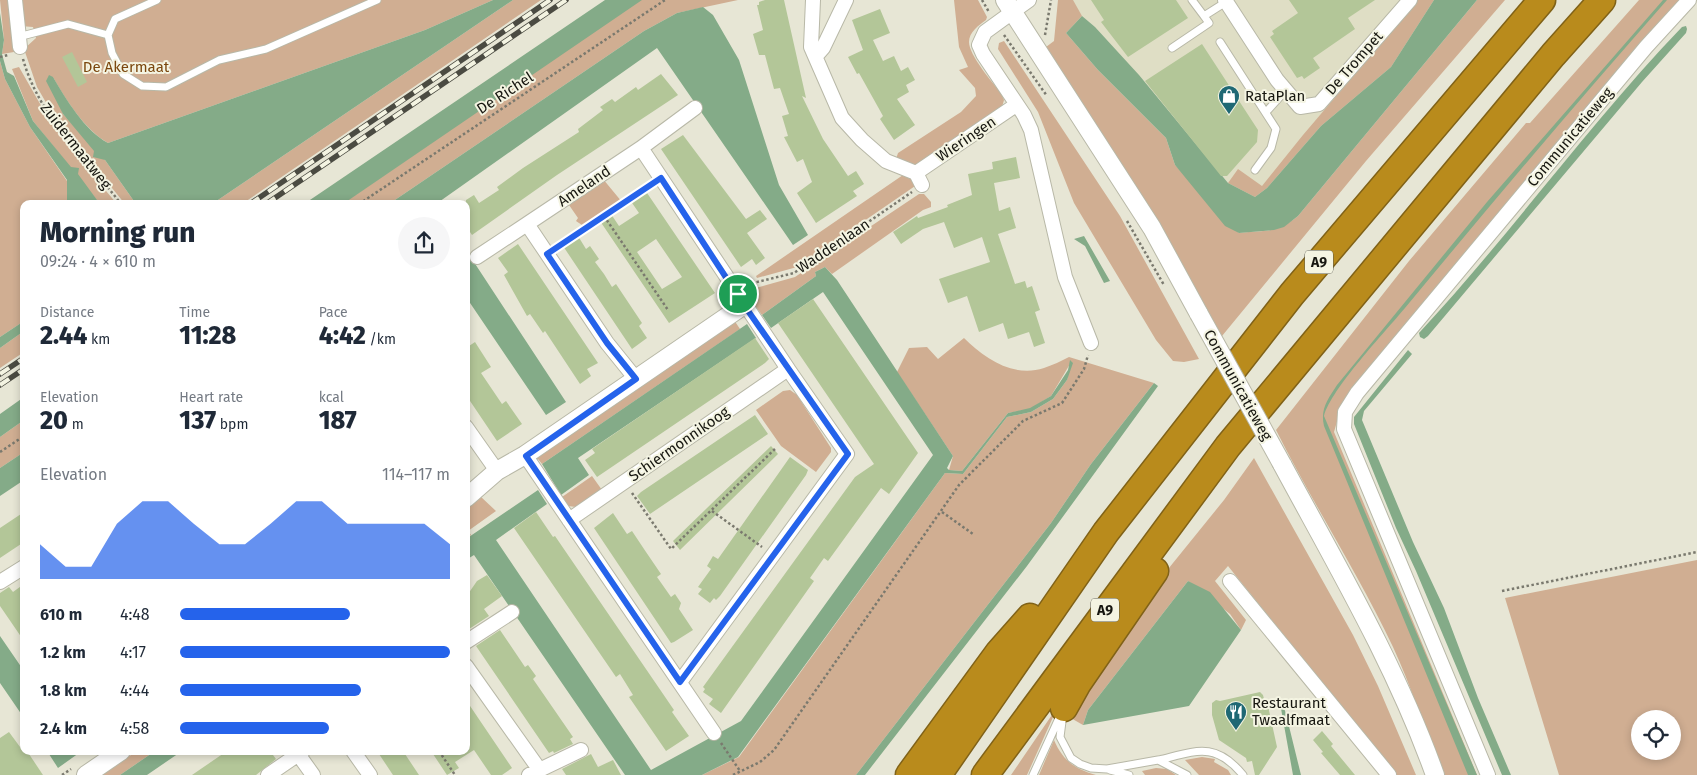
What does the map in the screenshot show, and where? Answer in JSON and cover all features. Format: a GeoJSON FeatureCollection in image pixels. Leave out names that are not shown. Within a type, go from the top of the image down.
{"type":"FeatureCollection","features":[{"type":"Feature","properties":{"kind":"highway","name":"A9"},"geometry":{"type":"LineString","coordinates":[[938,775],[1106,532],[1292,294],[1542,0]]}},
{"type":"Feature","properties":{"kind":"highway","name":"A9"},"geometry":{"type":"LineString","coordinates":[[985,775],[1228,446],[1553,55],[1602,0]]}},
{"type":"Feature","properties":{"kind":"highway","name":"A9"},"geometry":{"type":"LineString","coordinates":[[1064,708],[1117,626],[1212,492],[1228,446]]}},
{"type":"Feature","properties":{"kind":"highway","name":"A9"},"geometry":{"type":"LineString","coordinates":[[909,775],[999,652],[1106,532]]}},
{"type":"Feature","properties":{"kind":"street"},"geometry":{"type":"LineString","coordinates":[[15,0],[19,42]]}},
{"type":"Feature","properties":{"kind":"street"},"geometry":{"type":"LineString","coordinates":[[813,0],[810,47],[816,56],[842,118],[862,140],[886,161],[919,179]]}},
{"type":"Feature","properties":{"kind":"street"},"geometry":{"type":"LineString","coordinates":[[816,56],[823,48],[846,0]]}},
{"type":"Feature","properties":{"kind":"street"},"geometry":{"type":"LineString","coordinates":[[1029,0],[1008,5],[985,32],[979,46],[1031,130],[1065,277],[1091,343]]}},
{"type":"Feature","properties":{"kind":"street","name":"De Trompet"},"geometry":{"type":"LineString","coordinates":[[1225,1],[1277,80],[1300,107],[1318,104],[1410,0]]}},
{"type":"Feature","properties":{"kind":"street","name":"Communicatieweg"},"geometry":{"type":"LineString","coordinates":[[1488,775],[1344,429],[1345,412],[1364,385],[1646,48],[1690,0]]}},
{"type":"Feature","properties":{"kind":"street","name":"Communicatieweg"},"geometry":{"type":"LineString","coordinates":[[1008,5],[1152,228],[1381,647],[1412,715],[1435,775]]}},
{"type":"Feature","properties":{"kind":"street","name":"Wieringen"},"geometry":{"type":"LineString","coordinates":[[919,179],[1016,104]]}},
{"type":"Feature","properties":{"kind":"street","name":"Ameland"},"geometry":{"type":"LineString","coordinates":[[477,257],[641,148],[695,108]]}},
{"type":"Feature","properties":{"kind":"street"},"geometry":{"type":"LineString","coordinates":[[641,148],[741,300],[848,454],[680,682]]}},
{"type":"Feature","properties":{"kind":"street"},"geometry":{"type":"LineString","coordinates":[[527,224],[607,343],[636,379]]}},
{"type":"Feature","properties":{"kind":"street"},"geometry":{"type":"LineString","coordinates":[[470,494],[497,470],[526,456],[636,379],[741,300]]}},
{"type":"Feature","properties":{"kind":"street","name":"Schiermonnikoog"},"geometry":{"type":"LineString","coordinates":[[569,520],[788,369]]}},
{"type":"Feature","properties":{"kind":"street"},"geometry":{"type":"LineString","coordinates":[[470,433],[497,470]]}},
{"type":"Feature","properties":{"kind":"street"},"geometry":{"type":"LineString","coordinates":[[526,456],[714,733]]}},
{"type":"Feature","properties":{"kind":"street"},"geometry":{"type":"LineString","coordinates":[[0,582],[20,570]]}},
{"type":"Feature","properties":{"kind":"street"},"geometry":{"type":"LineString","coordinates":[[1230,580],[1389,775]]}},
{"type":"Feature","properties":{"kind":"street"},"geometry":{"type":"LineString","coordinates":[[470,639],[512,612]]}},
{"type":"Feature","properties":{"kind":"street"},"geometry":{"type":"LineString","coordinates":[[470,672],[534,772],[581,750]]}},
{"type":"Feature","properties":{"kind":"street"},"geometry":{"type":"LineString","coordinates":[[86,775],[115,755]]}},
{"type":"Feature","properties":{"kind":"street"},"geometry":{"type":"LineString","coordinates":[[268,775],[297,755]]}},
{"type":"Feature","properties":{"kind":"street"},"geometry":{"type":"LineString","coordinates":[[301,755],[312,775]]}},
{"type":"Feature","properties":{"kind":"street"},"geometry":{"type":"LineString","coordinates":[[356,755],[370,775]]}},
{"type":"Feature","properties":{"kind":"lane"},"geometry":{"type":"LineString","coordinates":[[157,0],[115,19],[108,35],[112,53],[123,74],[142,86],[166,87],[219,60],[266,49],[377,0]]}},
{"type":"Feature","properties":{"kind":"lane"},"geometry":{"type":"LineString","coordinates":[[1172,48],[1209,23],[1192,0]]}},
{"type":"Feature","properties":{"kind":"lane"},"geometry":{"type":"LineString","coordinates":[[1204,16],[1225,1]]}},
{"type":"Feature","properties":{"kind":"lane"},"geometry":{"type":"LineString","coordinates":[[19,42],[68,24],[108,35]]}},
{"type":"Feature","properties":{"kind":"lane"},"geometry":{"type":"LineString","coordinates":[[1220,42],[1267,111],[1276,129],[1271,148],[1255,170]]}},
{"type":"Feature","properties":{"kind":"lane"},"geometry":{"type":"LineString","coordinates":[[1267,111],[1286,90]]}},
{"type":"Feature","properties":{"kind":"lane","name":"A9"},"geometry":{"type":"LineString","coordinates":[[1064,708],[1060,737],[1071,758],[1091,768],[1107,769],[1129,775]]}},
{"type":"Feature","properties":{"kind":"lane","name":"A9"},"geometry":{"type":"LineString","coordinates":[[1033,775],[1064,708]]}},
{"type":"Feature","properties":{"kind":"lane","name":"A9"},"geometry":{"type":"LineString","coordinates":[[1107,769],[1197,751],[1216,753],[1232,761],[1243,775]]}},
{"type":"Feature","properties":{"kind":"lane"},"geometry":{"type":"LineString","coordinates":[[1158,760],[1187,775]]}},
{"type":"Feature","properties":{"kind":"path","name":"De Richel"},"geometry":{"type":"LineString","coordinates":[[365,200],[664,0]]}},
{"type":"Feature","properties":{"kind":"path"},"geometry":{"type":"LineString","coordinates":[[1003,34],[1050,101]]}},
{"type":"Feature","properties":{"kind":"path","name":"Zuidermaatweg"},"geometry":{"type":"LineString","coordinates":[[19,42],[27,72],[52,120],[118,200]]}},
{"type":"Feature","properties":{"kind":"path"},"geometry":{"type":"LineString","coordinates":[[547,254],[661,178]]}},
{"type":"Feature","properties":{"kind":"path","name":"Waddenlaan"},"geometry":{"type":"LineString","coordinates":[[741,300],[753,283],[794,273],[919,179]]}},
{"type":"Feature","properties":{"kind":"path"},"geometry":{"type":"LineString","coordinates":[[1123,214],[1167,292]]}},
{"type":"Feature","properties":{"kind":"path"},"geometry":{"type":"LineString","coordinates":[[604,216],[668,310]]}},
{"type":"Feature","properties":{"kind":"path"},"geometry":{"type":"LineString","coordinates":[[732,775],[760,762],[774,750],[942,512],[959,485],[1023,421],[1062,403],[1084,369],[1091,343]]}},
{"type":"Feature","properties":{"kind":"path"},"geometry":{"type":"LineString","coordinates":[[0,452],[20,439]]}},
{"type":"Feature","properties":{"kind":"path"},"geometry":{"type":"LineString","coordinates":[[624,482],[671,549],[776,448]]}},
{"type":"Feature","properties":{"kind":"path"},"geometry":{"type":"LineString","coordinates":[[712,511],[773,555]]}},
{"type":"Feature","properties":{"kind":"path"},"geometry":{"type":"LineString","coordinates":[[942,512],[973,534]]}},
{"type":"Feature","properties":{"kind":"path"},"geometry":{"type":"LineString","coordinates":[[1502,592],[1697,552]]}},
{"type":"Feature","properties":{"kind":"path"},"geometry":{"type":"LineString","coordinates":[[714,733],[740,771]]}},
{"type":"Feature","properties":{"kind":"path"},"geometry":{"type":"LineString","coordinates":[[442,755],[455,775]]}},
{"type":"Feature","properties":{"kind":"shaded area"},"geometry":{"type":"Polygon","coordinates":[[[493,0],[513,0],[218,200],[133,200],[105,160],[93,157],[94,151],[63,114],[46,81],[49,75],[53,77],[84,123],[108,143],[425,30],[493,0]]]}},
{"type":"Feature","properties":{"kind":"shaded area"},"geometry":{"type":"Polygon","coordinates":[[[605,0],[642,0],[349,200],[310,200],[605,0]]]}},
{"type":"Feature","properties":{"kind":"shaded area"},"geometry":{"type":"Polygon","coordinates":[[[1069,0],[1463,0],[1282,212],[1206,188],[1069,0]]]}},
{"type":"Feature","properties":{"kind":"shaded area"},"geometry":{"type":"Polygon","coordinates":[[[1434,0],[1477,0],[1298,216],[1284,227],[1274,230],[1239,233],[1225,226],[1175,165],[1166,138],[1098,70],[1066,33],[1082,16],[1095,27],[1139,75],[1228,183],[1255,197],[1267,188],[1321,126],[1391,67],[1434,0]]]}},
{"type":"Feature","properties":{"kind":"shaded area"},"geometry":{"type":"Polygon","coordinates":[[[1663,0],[1667,0],[1347,376],[1324,416],[1477,775],[1468,775],[1324,426],[1323,414],[1324,409],[1337,385],[1487,202],[1663,0]]]}},
{"type":"Feature","properties":{"kind":"shaded area"},"geometry":{"type":"Polygon","coordinates":[[[703,7],[713,15],[739,60],[779,185],[808,235],[793,245],[657,48],[442,200],[395,200],[644,31],[677,13],[703,7]]]}},
{"type":"Feature","properties":{"kind":"shaded area"},"geometry":{"type":"Polygon","coordinates":[[[0,13],[4,40],[2,54],[7,72],[14,76],[33,121],[71,167],[79,168],[78,174],[97,200],[67,200],[67,180],[30,127],[5,79],[0,61],[0,13]]]}},
{"type":"Feature","properties":{"kind":"shaded area"},"geometry":{"type":"Polygon","coordinates":[[[1686,26],[1686,33],[1642,82],[1428,336],[1424,339],[1420,337],[1419,333],[1486,257],[1615,102],[1682,27],[1686,26]]]}},
{"type":"Feature","properties":{"kind":"shaded area"},"geometry":{"type":"Polygon","coordinates":[[[1084,236],[1110,281],[1104,283],[1085,246],[1074,239],[1084,236]]]}},
{"type":"Feature","properties":{"kind":"shaded area"},"geometry":{"type":"Polygon","coordinates":[[[470,256],[566,402],[546,415],[470,303],[470,256]]]}},
{"type":"Feature","properties":{"kind":"shaded area"},"geometry":{"type":"Polygon","coordinates":[[[825,267],[837,280],[953,456],[947,468],[949,470],[962,471],[1008,413],[1030,408],[1051,396],[1068,370],[1070,360],[1073,363],[1067,380],[1053,399],[1031,412],[1007,417],[963,474],[945,473],[738,757],[702,775],[625,775],[474,555],[470,558],[470,536],[538,490],[547,504],[496,540],[651,770],[741,721],[933,455],[823,292],[771,328],[762,315],[816,276],[815,272],[825,267]]]}},
{"type":"Feature","properties":{"kind":"shaded area"},"geometry":{"type":"Polygon","coordinates":[[[20,324],[20,334],[0,348],[0,337],[20,324]]]}},
{"type":"Feature","properties":{"kind":"shaded area"},"geometry":{"type":"Polygon","coordinates":[[[747,324],[756,338],[578,458],[589,475],[561,495],[542,464],[747,324]]]}},
{"type":"Feature","properties":{"kind":"shaded area"},"geometry":{"type":"Polygon","coordinates":[[[1408,350],[1412,354],[1364,411],[1362,420],[1413,542],[1444,608],[1478,698],[1511,775],[1502,775],[1396,528],[1354,424],[1354,417],[1408,350]]]}},
{"type":"Feature","properties":{"kind":"shaded area"},"geometry":{"type":"Polygon","coordinates":[[[1154,383],[1158,386],[1027,566],[865,775],[856,775],[1051,523],[1091,464],[1154,383]]]}},
{"type":"Feature","properties":{"kind":"shaded area"},"geometry":{"type":"Polygon","coordinates":[[[20,400],[20,423],[0,437],[0,414],[20,400]]]}},
{"type":"Feature","properties":{"kind":"shaded area"},"geometry":{"type":"Polygon","coordinates":[[[20,455],[20,483],[0,496],[0,468],[20,455]]]}},
{"type":"Feature","properties":{"kind":"shaded area"},"geometry":{"type":"Polygon","coordinates":[[[1188,581],[1210,592],[1241,630],[1189,706],[1083,725],[1088,710],[1188,581]]]}},
{"type":"Feature","properties":{"kind":"shaded area"},"geometry":{"type":"Polygon","coordinates":[[[0,636],[20,665],[20,712],[0,683],[0,636]]]}},
{"type":"Feature","properties":{"kind":"shaded area"},"geometry":{"type":"Polygon","coordinates":[[[1280,703],[1283,705],[1286,714],[1301,775],[1293,775],[1280,703]]]}},
{"type":"Feature","properties":{"kind":"shaded area"},"geometry":{"type":"Polygon","coordinates":[[[50,755],[76,755],[58,768],[50,755]]]}},
{"type":"Feature","properties":{"kind":"shaded area"},"geometry":{"type":"Polygon","coordinates":[[[149,755],[176,755],[147,775],[120,775],[149,755]]]}},
{"type":"Feature","properties":{"kind":"green space"},"geometry":{"type":"Polygon","coordinates":[[[0,0],[9,0],[14,52],[2,54],[4,40],[0,0]]]}},
{"type":"Feature","properties":{"kind":"green space","name":"De Akermaat"},"geometry":{"type":"Polygon","coordinates":[[[17,0],[493,0],[425,30],[108,143],[84,122],[70,105],[53,77],[63,114],[105,160],[133,200],[122,200],[55,118],[37,87],[24,49],[36,38],[33,27],[20,26],[17,0]]]}},
{"type":"Feature","properties":{"kind":"green space"},"geometry":{"type":"Polygon","coordinates":[[[513,0],[541,0],[248,200],[218,200],[513,0]]]}},
{"type":"Feature","properties":{"kind":"green space"},"geometry":{"type":"Polygon","coordinates":[[[640,0],[738,0],[677,13],[644,31],[395,200],[348,200],[640,0]]]}},
{"type":"Feature","properties":{"kind":"green space"},"geometry":{"type":"Polygon","coordinates":[[[954,0],[978,0],[987,17],[969,38],[970,47],[977,61],[1001,93],[1004,100],[1002,107],[919,164],[908,164],[896,159],[898,153],[961,112],[976,96],[975,88],[959,70],[968,67],[959,47],[954,0]]]}},
{"type":"Feature","properties":{"kind":"green space"},"geometry":{"type":"Polygon","coordinates":[[[1058,0],[1073,0],[1082,16],[1066,33],[1098,70],[1166,138],[1175,165],[1239,233],[1277,228],[1298,216],[1477,0],[1505,0],[1366,161],[1222,336],[1126,172],[1046,47],[1054,41],[1058,0]]]}},
{"type":"Feature","properties":{"kind":"green space"},"geometry":{"type":"Polygon","coordinates":[[[1418,0],[1434,0],[1391,67],[1321,126],[1267,188],[1255,197],[1228,183],[1238,169],[1262,186],[1418,0]]]}},
{"type":"Feature","properties":{"kind":"green space"},"geometry":{"type":"Polygon","coordinates":[[[1639,0],[1683,0],[1340,411],[1334,432],[1477,775],[1441,775],[1413,694],[1393,647],[1276,430],[1409,261],[1526,123],[1530,123],[1639,0]]]}},
{"type":"Feature","properties":{"kind":"green space"},"geometry":{"type":"Polygon","coordinates":[[[1004,41],[1120,216],[1199,359],[1184,362],[1173,361],[1156,340],[1074,203],[1038,112],[998,49],[999,43],[1004,41]]]}},
{"type":"Feature","properties":{"kind":"green space"},"geometry":{"type":"Polygon","coordinates":[[[0,61],[5,79],[30,127],[67,181],[67,200],[20,200],[20,324],[0,337],[0,61]]]}},
{"type":"Feature","properties":{"kind":"green space"},"geometry":{"type":"Polygon","coordinates":[[[19,67],[47,116],[65,142],[114,200],[97,200],[33,121],[12,69],[19,67]]]}},
{"type":"Feature","properties":{"kind":"green space"},"geometry":{"type":"Polygon","coordinates":[[[903,175],[918,177],[918,184],[797,267],[757,278],[756,276],[903,175]]]}},
{"type":"Feature","properties":{"kind":"green space"},"geometry":{"type":"Polygon","coordinates":[[[603,179],[622,202],[585,227],[576,221],[578,218],[569,205],[603,179]]]}},
{"type":"Feature","properties":{"kind":"green space"},"geometry":{"type":"Polygon","coordinates":[[[919,194],[924,194],[931,202],[931,207],[923,210],[832,274],[825,267],[815,272],[816,276],[762,315],[749,298],[752,289],[795,277],[919,194]]]}},
{"type":"Feature","properties":{"kind":"green space"},"geometry":{"type":"Polygon","coordinates":[[[734,320],[740,329],[542,464],[538,459],[535,461],[540,453],[734,320]]]}},
{"type":"Feature","properties":{"kind":"green space"},"geometry":{"type":"Polygon","coordinates":[[[20,334],[20,355],[0,368],[0,348],[20,334]]]}},
{"type":"Feature","properties":{"kind":"green space"},"geometry":{"type":"Polygon","coordinates":[[[964,338],[981,353],[1001,365],[1011,368],[1033,370],[1047,367],[1069,357],[1154,383],[1091,464],[1051,523],[856,775],[702,775],[739,757],[945,473],[963,474],[1007,417],[1031,412],[1053,399],[1067,380],[1070,364],[1051,396],[1030,409],[1008,413],[962,471],[949,470],[953,456],[897,372],[909,348],[927,347],[938,359],[964,338]]]}},
{"type":"Feature","properties":{"kind":"green space"},"geometry":{"type":"Polygon","coordinates":[[[790,390],[797,395],[831,448],[831,452],[816,472],[781,446],[756,410],[783,391],[790,390]]]}},
{"type":"Feature","properties":{"kind":"green space"},"geometry":{"type":"Polygon","coordinates":[[[20,423],[20,455],[0,468],[0,437],[20,423]]]}},
{"type":"Feature","properties":{"kind":"green space"},"geometry":{"type":"Polygon","coordinates":[[[1254,458],[1353,635],[1378,686],[1416,775],[1397,775],[1228,566],[1215,581],[1246,620],[1241,630],[1230,614],[1188,581],[1088,710],[1083,725],[1069,717],[1139,605],[1224,500],[1254,458]]]}},
{"type":"Feature","properties":{"kind":"green space"},"geometry":{"type":"Polygon","coordinates":[[[592,476],[602,490],[576,507],[568,506],[562,497],[592,476]]]}},
{"type":"Feature","properties":{"kind":"green space"},"geometry":{"type":"Polygon","coordinates":[[[480,496],[496,511],[470,530],[470,505],[480,496]]]}},
{"type":"Feature","properties":{"kind":"green space"},"geometry":{"type":"Polygon","coordinates":[[[1697,560],[1697,775],[1559,775],[1505,598],[1697,560]]]}},
{"type":"Feature","properties":{"kind":"green space"},"geometry":{"type":"Polygon","coordinates":[[[1058,706],[1027,775],[1011,775],[1058,706]]]}},
{"type":"Feature","properties":{"kind":"green space"},"geometry":{"type":"Polygon","coordinates":[[[1054,740],[1061,753],[1070,763],[1096,775],[1039,775],[1054,740]]]}},
{"type":"Feature","properties":{"kind":"green space"},"geometry":{"type":"Polygon","coordinates":[[[131,755],[149,755],[120,775],[101,775],[131,755]]]}},
{"type":"Feature","properties":{"kind":"green space"},"geometry":{"type":"Polygon","coordinates":[[[1202,757],[1215,759],[1214,762],[1228,770],[1231,775],[1199,775],[1185,760],[1202,757]]]}},
{"type":"Feature","properties":{"kind":"green space"},"geometry":{"type":"Polygon","coordinates":[[[1156,768],[1167,769],[1176,775],[1145,775],[1142,771],[1156,768]]]}},
{"type":"Feature","properties":{"kind":"building"},"geometry":{"type":"Polygon","coordinates":[[[765,0],[784,0],[806,98],[802,96],[823,139],[848,176],[856,171],[864,184],[853,191],[857,196],[816,223],[797,193],[812,182],[803,159],[797,162],[784,137],[788,136],[782,116],[789,114],[780,88],[774,89],[765,55],[759,55],[753,34],[763,30],[757,5],[765,0]]]}},
{"type":"Feature","properties":{"kind":"building"},"geometry":{"type":"Polygon","coordinates":[[[1091,0],[1176,0],[1188,18],[1128,57],[1101,22],[1104,20],[1091,0]]]}},
{"type":"Feature","properties":{"kind":"building"},"geometry":{"type":"Polygon","coordinates":[[[1289,0],[1375,0],[1348,18],[1355,29],[1313,58],[1320,68],[1304,79],[1302,76],[1297,78],[1270,37],[1274,34],[1272,31],[1298,13],[1289,0]]]}},
{"type":"Feature","properties":{"kind":"building"},"geometry":{"type":"Polygon","coordinates":[[[880,9],[890,33],[873,40],[883,61],[894,56],[901,71],[908,67],[915,80],[906,85],[909,92],[897,99],[915,125],[894,140],[880,119],[883,116],[848,57],[863,50],[852,20],[880,9]]]}},
{"type":"Feature","properties":{"kind":"building"},"geometry":{"type":"Polygon","coordinates":[[[1202,44],[1258,130],[1257,142],[1227,176],[1221,176],[1145,81],[1202,44]]]}},
{"type":"Feature","properties":{"kind":"building"},"geometry":{"type":"Polygon","coordinates":[[[72,52],[87,82],[78,87],[62,57],[72,52]]]}},
{"type":"Feature","properties":{"kind":"building"},"geometry":{"type":"Polygon","coordinates":[[[661,74],[678,95],[557,175],[472,235],[470,232],[470,200],[466,200],[474,195],[479,203],[499,190],[497,187],[523,168],[579,132],[578,129],[603,110],[600,107],[612,99],[615,102],[636,87],[638,90],[661,74]]]}},
{"type":"Feature","properties":{"kind":"building"},"geometry":{"type":"Polygon","coordinates":[[[683,135],[746,219],[760,210],[767,219],[747,233],[765,258],[756,265],[752,259],[741,267],[661,149],[683,135]]]}},
{"type":"Feature","properties":{"kind":"building"},"geometry":{"type":"Polygon","coordinates":[[[1016,157],[1020,178],[994,183],[999,211],[1010,207],[1016,228],[998,234],[1015,284],[1025,281],[1027,288],[1032,286],[1040,310],[1035,312],[1045,343],[1034,347],[1029,332],[1008,339],[1003,323],[979,332],[967,296],[948,303],[939,279],[990,262],[982,237],[954,248],[944,222],[923,229],[901,244],[893,232],[917,216],[918,218],[948,207],[947,205],[972,195],[968,174],[993,169],[992,162],[1016,157]]]}},
{"type":"Feature","properties":{"kind":"building"},"geometry":{"type":"Polygon","coordinates":[[[645,190],[715,293],[669,323],[600,221],[611,214],[619,226],[639,213],[630,200],[645,190]],[[656,239],[637,252],[662,289],[682,277],[656,239]]]}},
{"type":"Feature","properties":{"kind":"building"},"geometry":{"type":"Polygon","coordinates":[[[578,236],[586,249],[590,246],[599,259],[595,262],[612,287],[616,284],[642,323],[639,326],[647,338],[632,349],[563,246],[578,236]]]}},
{"type":"Feature","properties":{"kind":"building"},"geometry":{"type":"Polygon","coordinates":[[[518,244],[598,363],[587,369],[591,376],[580,384],[545,331],[543,333],[530,314],[527,316],[504,275],[508,272],[498,258],[518,244]]]}},
{"type":"Feature","properties":{"kind":"building"},"geometry":{"type":"Polygon","coordinates":[[[813,299],[918,453],[889,494],[881,488],[828,561],[824,558],[810,578],[814,581],[721,713],[709,704],[713,699],[703,692],[705,689],[703,687],[855,477],[874,464],[778,323],[813,299]]]}},
{"type":"Feature","properties":{"kind":"building"},"geometry":{"type":"Polygon","coordinates":[[[755,338],[769,359],[765,363],[597,477],[585,460],[595,453],[592,449],[755,338]]]}},
{"type":"Feature","properties":{"kind":"building"},"geometry":{"type":"Polygon","coordinates":[[[475,342],[491,367],[481,373],[502,404],[506,401],[522,424],[497,441],[470,401],[470,345],[475,342]]]}},
{"type":"Feature","properties":{"kind":"building"},"geometry":{"type":"Polygon","coordinates":[[[755,415],[768,434],[650,514],[637,496],[641,492],[755,415]]]}},
{"type":"Feature","properties":{"kind":"building"},"geometry":{"type":"Polygon","coordinates":[[[771,446],[778,454],[680,550],[673,541],[771,446]]]}},
{"type":"Feature","properties":{"kind":"building"},"geometry":{"type":"Polygon","coordinates":[[[790,457],[808,470],[806,475],[720,596],[716,600],[714,598],[710,603],[698,594],[702,589],[698,587],[711,569],[707,566],[713,556],[718,559],[790,457]]]}},
{"type":"Feature","properties":{"kind":"building"},"geometry":{"type":"Polygon","coordinates":[[[536,512],[553,537],[555,536],[674,710],[672,712],[689,736],[666,751],[629,697],[633,695],[620,674],[616,677],[514,528],[536,512]]]}},
{"type":"Feature","properties":{"kind":"building"},"geometry":{"type":"Polygon","coordinates":[[[613,513],[627,534],[632,531],[661,574],[657,577],[671,597],[675,594],[681,603],[679,609],[693,630],[674,642],[671,643],[594,528],[613,513]]]}},
{"type":"Feature","properties":{"kind":"building"},"geometry":{"type":"Polygon","coordinates":[[[20,515],[20,545],[0,558],[0,528],[20,515]]]}},
{"type":"Feature","properties":{"kind":"building"},"geometry":{"type":"Polygon","coordinates":[[[487,575],[502,596],[484,609],[489,616],[470,628],[470,591],[477,581],[487,575]]]}},
{"type":"Feature","properties":{"kind":"building"},"geometry":{"type":"Polygon","coordinates":[[[9,587],[13,592],[20,587],[20,635],[0,606],[0,593],[9,587]]]}},
{"type":"Feature","properties":{"kind":"building"},"geometry":{"type":"Polygon","coordinates":[[[500,630],[525,667],[528,665],[536,676],[533,679],[573,737],[570,739],[573,744],[554,753],[553,751],[549,753],[476,646],[500,630]]]}},
{"type":"Feature","properties":{"kind":"building"},"geometry":{"type":"Polygon","coordinates":[[[1260,692],[1263,695],[1266,707],[1268,706],[1277,747],[1259,775],[1255,775],[1252,761],[1247,762],[1246,758],[1219,740],[1212,715],[1212,703],[1216,700],[1220,701],[1260,692]]]}},
{"type":"Feature","properties":{"kind":"building"},"geometry":{"type":"Polygon","coordinates":[[[470,706],[512,768],[502,775],[491,775],[474,750],[470,753],[470,706]]]}},
{"type":"Feature","properties":{"kind":"building"},"geometry":{"type":"Polygon","coordinates":[[[1322,731],[1333,744],[1331,746],[1355,775],[1340,775],[1321,753],[1323,752],[1313,740],[1322,731]]]}},
{"type":"Feature","properties":{"kind":"building"},"geometry":{"type":"Polygon","coordinates":[[[9,732],[20,747],[20,755],[30,755],[43,775],[0,775],[0,738],[9,732]]]}},
{"type":"Feature","properties":{"kind":"building"},"geometry":{"type":"Polygon","coordinates":[[[591,754],[598,767],[613,760],[621,775],[566,775],[562,769],[591,754]]]}},
{"type":"Feature","properties":{"kind":"building"},"geometry":{"type":"Polygon","coordinates":[[[221,755],[273,755],[276,759],[256,775],[192,775],[221,755]]]}},
{"type":"Feature","properties":{"kind":"building"},"geometry":{"type":"Polygon","coordinates":[[[380,755],[406,755],[419,775],[393,775],[380,755]]]}},
{"type":"Feature","properties":{"kind":"building"},"geometry":{"type":"Polygon","coordinates":[[[434,755],[466,755],[455,762],[459,768],[447,775],[434,755]]]}},
{"type":"Feature","properties":{"kind":"railway"},"geometry":{"type":"LineString","coordinates":[[256,200],[550,0]]}},
{"type":"Feature","properties":{"kind":"railway"},"geometry":{"type":"LineString","coordinates":[[272,200],[566,0]]}},
{"type":"Feature","properties":{"kind":"railway"},"geometry":{"type":"LineString","coordinates":[[0,374],[20,361]]}},
{"type":"Feature","properties":{"kind":"railway"},"geometry":{"type":"LineString","coordinates":[[0,385],[20,372]]}},
{"type":"Feature","properties":{"kind":"place","name":"RataPlan"},"geometry":{"type":"Point","coordinates":[1229,115]}},
{"type":"Feature","properties":{"kind":"place","name":"Restaurant Twaalfmaat"},"geometry":{"type":"Point","coordinates":[1236,731]}},
{"type":"Feature","properties":{"kind":"route"},"geometry":{"type":"LineString","coordinates":[[661,178],[738,294],[848,454],[680,682],[526,456],[636,379],[607,343],[547,254],[661,178]]}}]}
